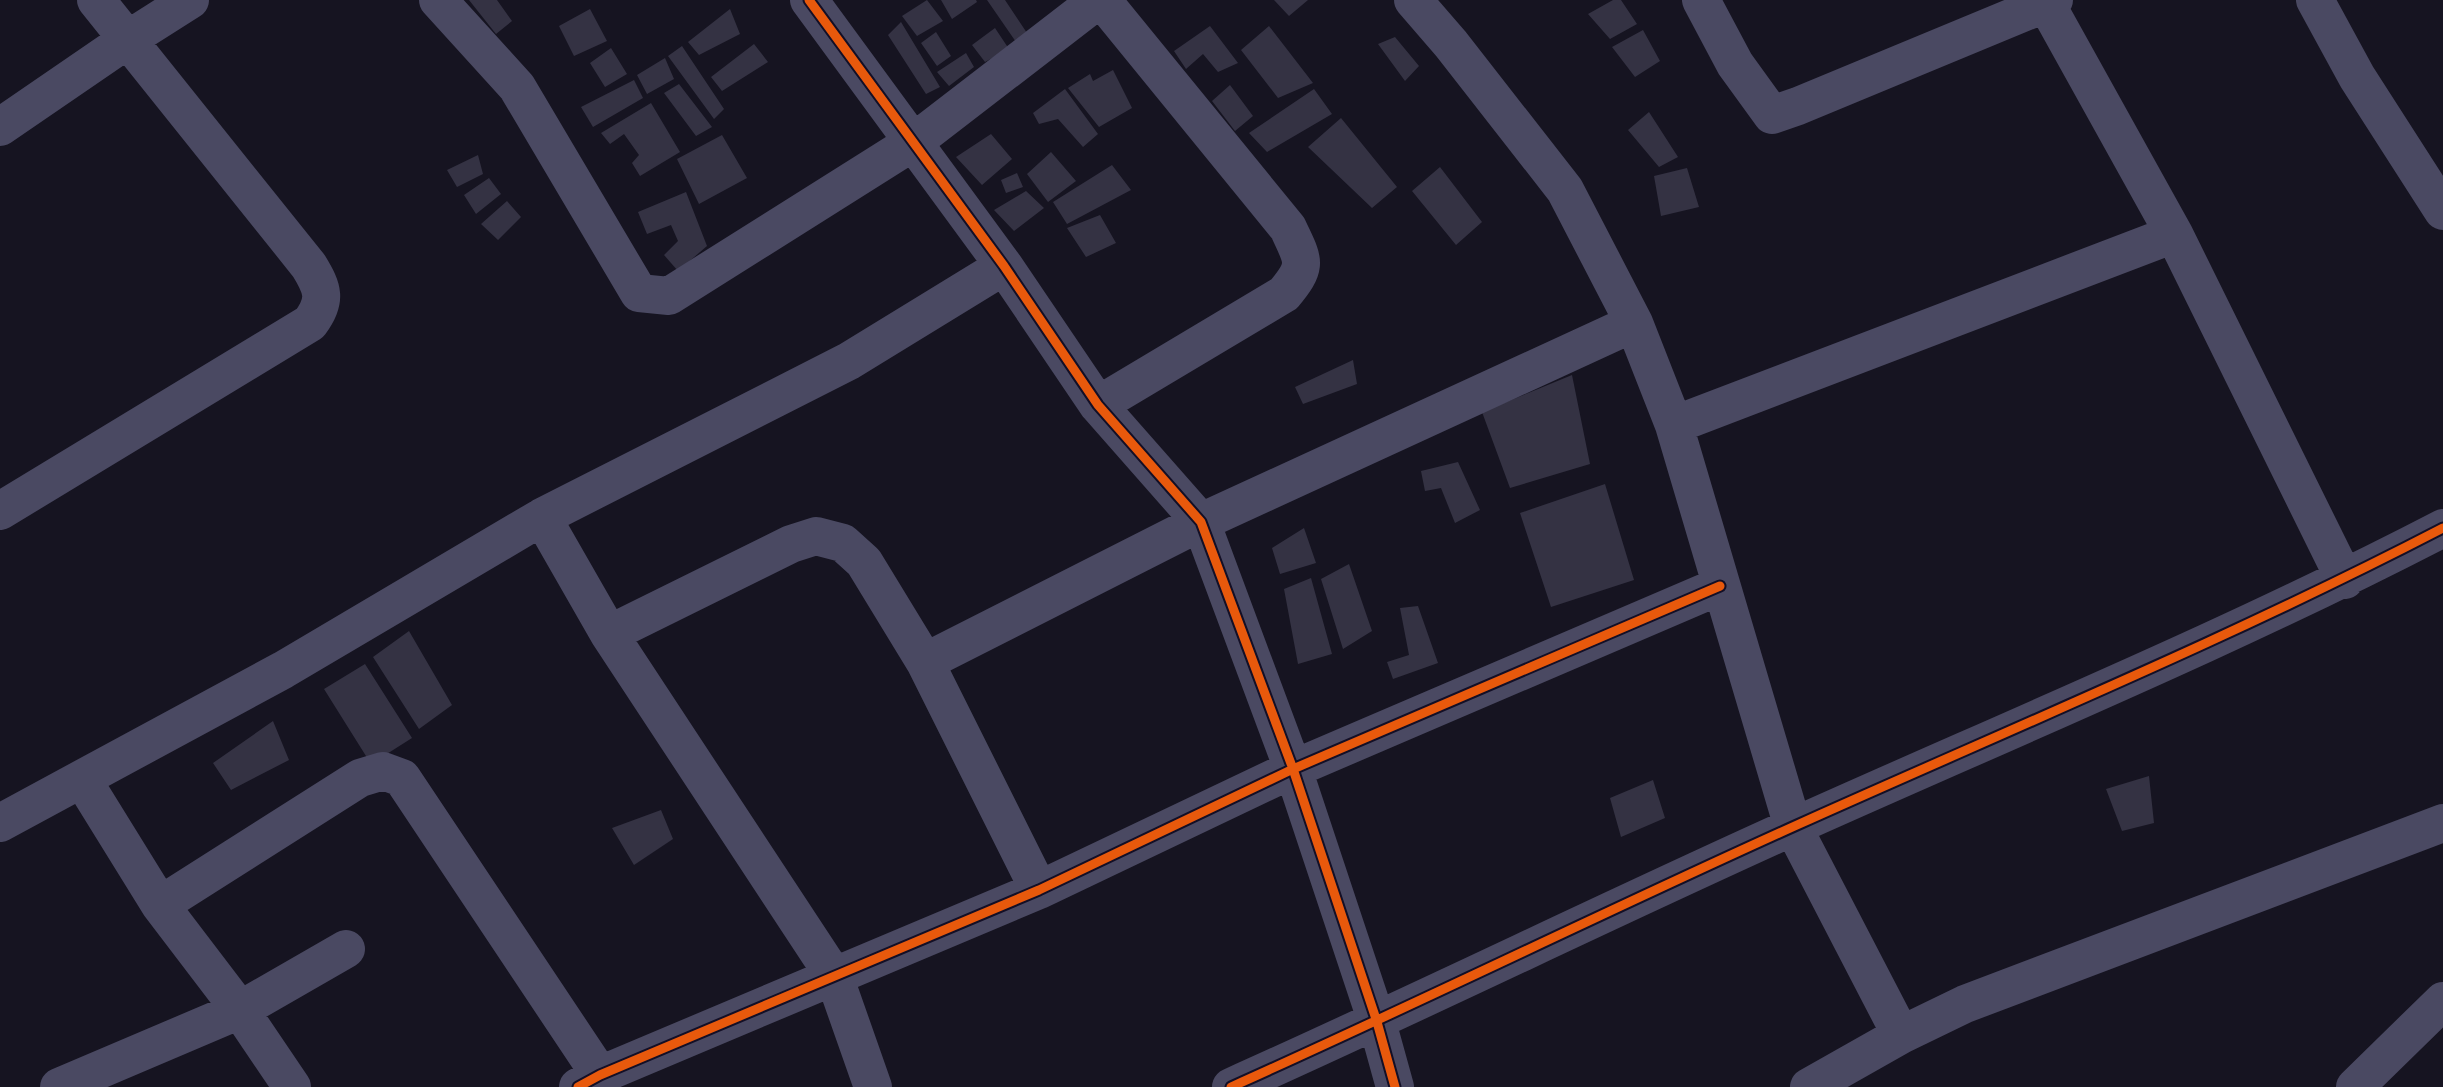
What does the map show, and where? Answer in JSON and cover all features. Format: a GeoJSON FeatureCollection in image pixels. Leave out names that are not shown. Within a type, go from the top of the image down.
{"type":"FeatureCollection","features":[{"type":"Feature","properties":{"kind":"street"},"geometry":{"type":"LineString","coordinates":[[0,511],[310,323],[320,310],[320,284],[309,266],[96,0]]}},
{"type":"Feature","properties":{"kind":"street"},"geometry":{"type":"LineString","coordinates":[[0,127],[190,0]]}},
{"type":"Feature","properties":{"kind":"street"},"geometry":{"type":"LineString","coordinates":[[438,0],[517,87],[639,293],[669,296],[915,141],[1100,0],[1288,228],[1303,261],[1299,276],[1284,294],[1098,405]]}},
{"type":"Feature","properties":{"kind":"street"},"geometry":{"type":"LineString","coordinates":[[809,0],[915,141],[1098,405],[1201,522],[1293,769],[1377,1022],[1395,1087]]}},
{"type":"Feature","properties":{"kind":"street"},"geometry":{"type":"LineString","coordinates":[[1413,0],[1451,44],[1565,190],[1634,323],[1674,425],[1793,827],[1901,1035]]}},
{"type":"Feature","properties":{"kind":"street"},"geometry":{"type":"LineString","coordinates":[[1701,0],[1735,64],[1772,115],[2049,1],[2174,234],[2344,580]]}},
{"type":"Feature","properties":{"kind":"street"},"geometry":{"type":"LineString","coordinates":[[2315,0],[2357,77],[2443,211]]}},
{"type":"Feature","properties":{"kind":"street"},"geometry":{"type":"LineString","coordinates":[[1674,425],[2174,234]]}},
{"type":"Feature","properties":{"kind":"street"},"geometry":{"type":"LineString","coordinates":[[0,823],[283,670],[542,517],[849,361],[1004,266]]}},
{"type":"Feature","properties":{"kind":"street"},"geometry":{"type":"LineString","coordinates":[[925,662],[1201,522],[1634,323]]}},
{"type":"Feature","properties":{"kind":"street"},"geometry":{"type":"LineString","coordinates":[[542,517],[609,634],[834,976],[873,1087]]}},
{"type":"Feature","properties":{"kind":"street"},"geometry":{"type":"LineString","coordinates":[[1231,1087],[1377,1022],[1793,827],[2344,580],[2443,528]]}},
{"type":"Feature","properties":{"kind":"street"},"geometry":{"type":"LineString","coordinates":[[609,634],[791,544],[816,536],[843,543],[864,562],[925,662],[1039,890]]}},
{"type":"Feature","properties":{"kind":"street"},"geometry":{"type":"LineString","coordinates":[[160,905],[360,778],[383,771],[402,778],[589,1081],[1039,890],[1293,769],[1720,586]]}},
{"type":"Feature","properties":{"kind":"street"},"geometry":{"type":"LineString","coordinates":[[82,779],[160,905],[240,1010],[292,1087]]}},
{"type":"Feature","properties":{"kind":"street"},"geometry":{"type":"LineString","coordinates":[[1809,1087],[1901,1035],[1965,1004],[2443,822]]}},
{"type":"Feature","properties":{"kind":"street"},"geometry":{"type":"LineString","coordinates":[[59,1087],[240,1010],[346,949]]}},
{"type":"Feature","properties":{"kind":"street"},"geometry":{"type":"LineString","coordinates":[[2355,1087],[2443,1001]]}},
{"type":"Feature","properties":{"kind":"building"},"geometry":{"type":"Polygon","coordinates":[[[469,0],[497,0],[512,21],[496,34],[469,0]]]}},
{"type":"Feature","properties":{"kind":"building"},"geometry":{"type":"Polygon","coordinates":[[[927,0],[943,21],[917,36],[902,16],[927,0]]]}},
{"type":"Feature","properties":{"kind":"building"},"geometry":{"type":"Polygon","coordinates":[[[941,0],[976,0],[977,2],[952,19],[941,0]]]}},
{"type":"Feature","properties":{"kind":"building"},"geometry":{"type":"Polygon","coordinates":[[[987,0],[1005,0],[1027,33],[1016,42],[987,0]]]}},
{"type":"Feature","properties":{"kind":"building"},"geometry":{"type":"Polygon","coordinates":[[[1274,0],[1308,0],[1289,16],[1274,0]]]}},
{"type":"Feature","properties":{"kind":"building"},"geometry":{"type":"Polygon","coordinates":[[[1613,0],[1621,0],[1637,24],[1610,39],[1588,14],[1613,0]]]}},
{"type":"Feature","properties":{"kind":"building"},"geometry":{"type":"Polygon","coordinates":[[[590,9],[607,41],[574,56],[559,26],[590,9]]]}},
{"type":"Feature","properties":{"kind":"building"},"geometry":{"type":"Polygon","coordinates":[[[730,9],[740,34],[699,55],[688,42],[730,9]]]}},
{"type":"Feature","properties":{"kind":"building"},"geometry":{"type":"Polygon","coordinates":[[[901,22],[940,87],[926,94],[888,35],[901,22]]]}},
{"type":"Feature","properties":{"kind":"building"},"geometry":{"type":"Polygon","coordinates":[[[1210,26],[1238,63],[1218,72],[1203,54],[1186,69],[1174,51],[1210,26]]]}},
{"type":"Feature","properties":{"kind":"building"},"geometry":{"type":"Polygon","coordinates":[[[1269,26],[1313,83],[1278,98],[1241,50],[1269,26]]]}},
{"type":"Feature","properties":{"kind":"building"},"geometry":{"type":"Polygon","coordinates":[[[995,28],[1009,49],[985,62],[972,45],[995,28]]]}},
{"type":"Feature","properties":{"kind":"building"},"geometry":{"type":"Polygon","coordinates":[[[1643,30],[1660,61],[1635,77],[1612,47],[1643,30]]]}},
{"type":"Feature","properties":{"kind":"building"},"geometry":{"type":"Polygon","coordinates":[[[936,32],[951,56],[937,66],[921,43],[936,32]]]}},
{"type":"Feature","properties":{"kind":"building"},"geometry":{"type":"Polygon","coordinates":[[[1395,37],[1419,66],[1405,81],[1378,44],[1395,37]]]}},
{"type":"Feature","properties":{"kind":"building"},"geometry":{"type":"Polygon","coordinates":[[[754,44],[768,62],[722,91],[711,77],[754,44]]]}},
{"type":"Feature","properties":{"kind":"building"},"geometry":{"type":"Polygon","coordinates":[[[682,46],[724,109],[714,119],[668,56],[682,46]]]}},
{"type":"Feature","properties":{"kind":"building"},"geometry":{"type":"Polygon","coordinates":[[[611,48],[627,74],[605,87],[590,63],[611,48]]]}},
{"type":"Feature","properties":{"kind":"building"},"geometry":{"type":"Polygon","coordinates":[[[966,53],[974,67],[949,86],[937,72],[966,53]]]}},
{"type":"Feature","properties":{"kind":"building"},"geometry":{"type":"Polygon","coordinates":[[[665,58],[674,79],[647,94],[637,75],[665,58]]]}},
{"type":"Feature","properties":{"kind":"building"},"geometry":{"type":"Polygon","coordinates":[[[1113,70],[1132,108],[1099,127],[1068,88],[1090,74],[1093,81],[1113,70]]]}},
{"type":"Feature","properties":{"kind":"building"},"geometry":{"type":"Polygon","coordinates":[[[634,80],[643,98],[593,127],[581,107],[634,80]]]}},
{"type":"Feature","properties":{"kind":"building"},"geometry":{"type":"Polygon","coordinates":[[[679,84],[712,127],[696,136],[664,93],[679,84]]]}},
{"type":"Feature","properties":{"kind":"building"},"geometry":{"type":"Polygon","coordinates":[[[1230,85],[1253,116],[1235,131],[1212,101],[1230,85]]]}},
{"type":"Feature","properties":{"kind":"building"},"geometry":{"type":"Polygon","coordinates":[[[1065,89],[1098,134],[1083,147],[1058,119],[1039,124],[1033,113],[1065,89]]]}},
{"type":"Feature","properties":{"kind":"building"},"geometry":{"type":"Polygon","coordinates":[[[1314,89],[1332,114],[1267,152],[1249,133],[1314,89]]]}},
{"type":"Feature","properties":{"kind":"building"},"geometry":{"type":"Polygon","coordinates":[[[651,103],[680,152],[640,176],[632,163],[639,155],[624,134],[610,144],[601,133],[651,103]]]}},
{"type":"Feature","properties":{"kind":"building"},"geometry":{"type":"Polygon","coordinates":[[[1649,112],[1678,157],[1659,167],[1628,130],[1649,112]]]}},
{"type":"Feature","properties":{"kind":"building"},"geometry":{"type":"Polygon","coordinates":[[[1341,118],[1397,187],[1372,208],[1308,147],[1341,118]]]}},
{"type":"Feature","properties":{"kind":"building"},"geometry":{"type":"Polygon","coordinates":[[[991,134],[1012,159],[982,185],[956,157],[991,134]]]}},
{"type":"Feature","properties":{"kind":"building"},"geometry":{"type":"Polygon","coordinates":[[[722,135],[747,178],[699,204],[677,159],[722,135]]]}},
{"type":"Feature","properties":{"kind":"building"},"geometry":{"type":"Polygon","coordinates":[[[1051,152],[1076,181],[1048,202],[1027,174],[1051,152]]]}},
{"type":"Feature","properties":{"kind":"building"},"geometry":{"type":"Polygon","coordinates":[[[478,155],[483,174],[457,187],[447,170],[478,155]]]}},
{"type":"Feature","properties":{"kind":"building"},"geometry":{"type":"Polygon","coordinates":[[[1112,165],[1131,190],[1067,224],[1053,202],[1112,165]]]}},
{"type":"Feature","properties":{"kind":"building"},"geometry":{"type":"Polygon","coordinates":[[[1440,167],[1482,222],[1456,245],[1412,191],[1440,167]]]}},
{"type":"Feature","properties":{"kind":"building"},"geometry":{"type":"Polygon","coordinates":[[[1687,168],[1699,207],[1661,216],[1654,176],[1687,168]]]}},
{"type":"Feature","properties":{"kind":"building"},"geometry":{"type":"Polygon","coordinates":[[[1017,173],[1023,187],[1006,193],[1001,180],[1017,173]]]}},
{"type":"Feature","properties":{"kind":"building"},"geometry":{"type":"Polygon","coordinates":[[[489,178],[501,194],[476,214],[464,195],[489,178]]]}},
{"type":"Feature","properties":{"kind":"building"},"geometry":{"type":"Polygon","coordinates":[[[1026,191],[1044,208],[1014,231],[994,210],[1026,191]]]}},
{"type":"Feature","properties":{"kind":"building"},"geometry":{"type":"Polygon","coordinates":[[[686,192],[707,246],[678,271],[664,255],[678,241],[671,225],[647,234],[638,212],[686,192]]]}},
{"type":"Feature","properties":{"kind":"building"},"geometry":{"type":"Polygon","coordinates":[[[507,201],[521,217],[498,240],[481,224],[507,201]]]}},
{"type":"Feature","properties":{"kind":"building"},"geometry":{"type":"Polygon","coordinates":[[[1100,215],[1116,243],[1086,257],[1067,228],[1100,215]]]}},
{"type":"Feature","properties":{"kind":"building"},"geometry":{"type":"Polygon","coordinates":[[[1353,360],[1357,384],[1303,404],[1295,387],[1353,360]]]}},
{"type":"Feature","properties":{"kind":"building"},"geometry":{"type":"Polygon","coordinates":[[[1572,375],[1590,464],[1510,488],[1482,412],[1572,375]]]}},
{"type":"Feature","properties":{"kind":"building"},"geometry":{"type":"Polygon","coordinates":[[[1458,462],[1480,510],[1455,523],[1441,488],[1425,491],[1421,471],[1458,462]]]}},
{"type":"Feature","properties":{"kind":"building"},"geometry":{"type":"Polygon","coordinates":[[[1605,484],[1634,580],[1551,607],[1520,513],[1605,484]]]}},
{"type":"Feature","properties":{"kind":"building"},"geometry":{"type":"Polygon","coordinates":[[[1304,528],[1316,563],[1280,574],[1272,548],[1304,528]]]}},
{"type":"Feature","properties":{"kind":"building"},"geometry":{"type":"Polygon","coordinates":[[[1349,564],[1372,631],[1343,649],[1321,579],[1349,564]]]}},
{"type":"Feature","properties":{"kind":"building"},"geometry":{"type":"Polygon","coordinates":[[[1311,578],[1332,654],[1298,664],[1284,589],[1311,578]]]}},
{"type":"Feature","properties":{"kind":"building"},"geometry":{"type":"Polygon","coordinates":[[[1418,606],[1438,663],[1393,679],[1387,662],[1409,655],[1400,608],[1418,606]]]}},
{"type":"Feature","properties":{"kind":"building"},"geometry":{"type":"Polygon","coordinates":[[[409,631],[452,705],[419,729],[373,657],[409,631]]]}},
{"type":"Feature","properties":{"kind":"building"},"geometry":{"type":"Polygon","coordinates":[[[365,664],[412,738],[371,764],[324,689],[365,664]]]}},
{"type":"Feature","properties":{"kind":"building"},"geometry":{"type":"Polygon","coordinates":[[[273,721],[289,760],[231,790],[213,763],[273,721]]]}},
{"type":"Feature","properties":{"kind":"building"},"geometry":{"type":"Polygon","coordinates":[[[2149,776],[2154,823],[2122,831],[2106,789],[2149,776]]]}},
{"type":"Feature","properties":{"kind":"building"},"geometry":{"type":"Polygon","coordinates":[[[1653,780],[1665,818],[1621,837],[1610,798],[1653,780]]]}},
{"type":"Feature","properties":{"kind":"building"},"geometry":{"type":"Polygon","coordinates":[[[661,810],[673,839],[634,865],[612,828],[661,810]]]}},
{"type":"Feature","properties":{"kind":"cycle path"},"geometry":{"type":"LineString","coordinates":[[809,0],[1004,266],[1098,405],[1201,522],[1293,769],[1377,1022],[1395,1087]]}},
{"type":"Feature","properties":{"kind":"cycle path"},"geometry":{"type":"LineString","coordinates":[[1231,1087],[1726,857],[2284,607],[2443,528]]}},
{"type":"Feature","properties":{"kind":"cycle path"},"geometry":{"type":"LineString","coordinates":[[578,1087],[600,1075],[1039,890],[1293,769],[1720,586]]}}]}
